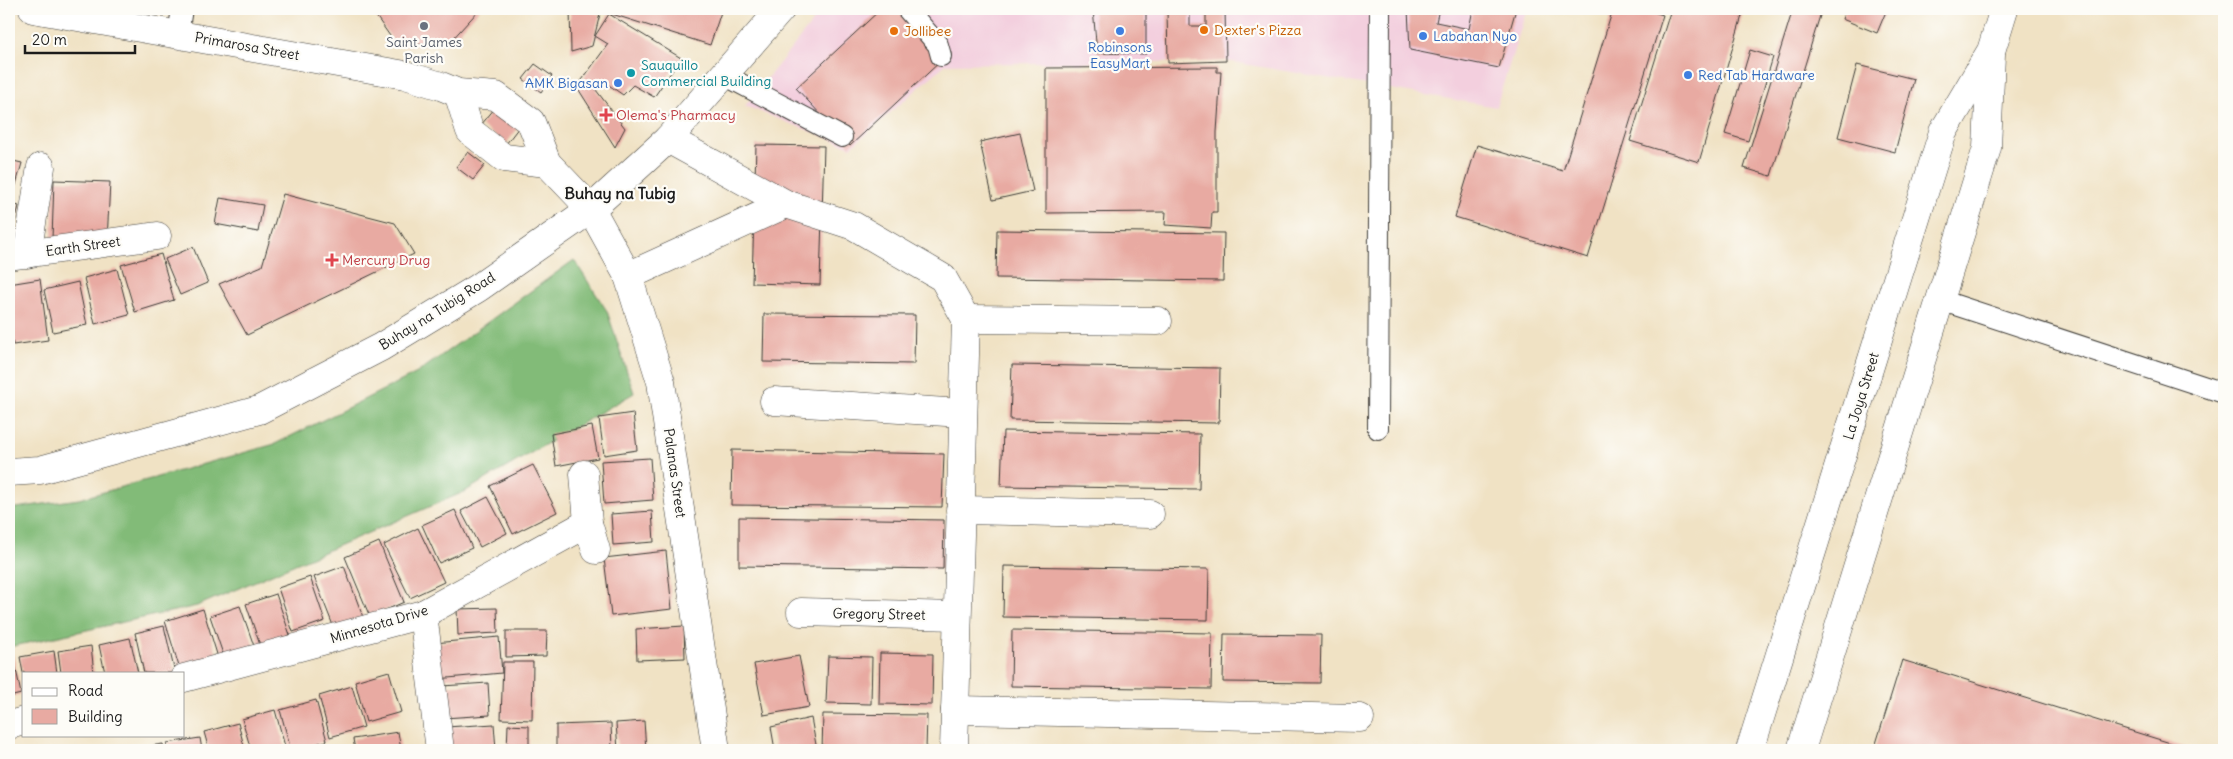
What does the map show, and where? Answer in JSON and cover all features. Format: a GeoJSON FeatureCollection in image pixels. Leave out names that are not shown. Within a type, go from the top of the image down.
{"type":"FeatureCollection","features":[{"type":"Feature","properties":{"kind":"street","name":"Primarosa Street"},"geometry":{"type":"LineString","coordinates":[[33,9],[180,21],[405,75],[458,93],[496,96],[531,122],[547,163],[591,209]]}},
{"type":"Feature","properties":{"kind":"street","name":"Buhay na Tubig Road"},"geometry":{"type":"LineString","coordinates":[[9,472],[40,470],[259,410],[381,346],[478,288],[591,209],[668,139],[781,9]]}},
{"type":"Feature","properties":{"kind":"street","name":"La Joya Street"},"geometry":{"type":"LineString","coordinates":[[1801,750],[1987,148],[1992,51],[2004,9]]}},
{"type":"Feature","properties":{"kind":"street","name":"La Joya Street"},"geometry":{"type":"LineString","coordinates":[[1750,750],[1943,132],[1992,51]]}},
{"type":"Feature","properties":{"kind":"street"},"geometry":{"type":"LineString","coordinates":[[458,93],[470,131],[504,158],[547,163]]}},
{"type":"Feature","properties":{"kind":"street"},"geometry":{"type":"LineString","coordinates":[[668,139],[786,204],[854,226],[943,278],[966,319],[954,750]]}},
{"type":"Feature","properties":{"kind":"street"},"geometry":{"type":"LineString","coordinates":[[18,255],[41,167]]}},
{"type":"Feature","properties":{"kind":"street"},"geometry":{"type":"LineString","coordinates":[[628,276],[786,204]]}},
{"type":"Feature","properties":{"kind":"street","name":"Palanas Street"},"geometry":{"type":"LineString","coordinates":[[591,209],[628,276],[661,382],[716,750]]}},
{"type":"Feature","properties":{"kind":"street","name":"Earth Street"},"geometry":{"type":"LineString","coordinates":[[18,255],[157,236]]}},
{"type":"Feature","properties":{"kind":"street"},"geometry":{"type":"LineString","coordinates":[[966,319],[1158,321]]}},
{"type":"Feature","properties":{"kind":"street"},"geometry":{"type":"LineString","coordinates":[[774,401],[962,413]]}},
{"type":"Feature","properties":{"kind":"street"},"geometry":{"type":"LineString","coordinates":[[584,474],[588,523],[596,550]]}},
{"type":"Feature","properties":{"kind":"street"},"geometry":{"type":"LineString","coordinates":[[960,510],[1150,514]]}},
{"type":"Feature","properties":{"kind":"street","name":"Minnesota Drive"},"geometry":{"type":"LineString","coordinates":[[185,678],[424,614],[588,523]]}},
{"type":"Feature","properties":{"kind":"street","name":"Gregory Street"},"geometry":{"type":"LineString","coordinates":[[800,612],[957,616]]}},
{"type":"Feature","properties":{"kind":"street"},"geometry":{"type":"LineString","coordinates":[[424,614],[440,750]]}},
{"type":"Feature","properties":{"kind":"street"},"geometry":{"type":"LineString","coordinates":[[955,710],[1360,718]]}},
{"type":"Feature","properties":{"kind":"street"},"geometry":{"type":"LineString","coordinates":[[9,725],[22,722]]}},
{"type":"Feature","properties":{"kind":"lane"},"geometry":{"type":"LineString","coordinates":[[907,9],[938,45],[940,56]]}},
{"type":"Feature","properties":{"kind":"lane"},"geometry":{"type":"LineString","coordinates":[[1378,429],[1380,9]]}},
{"type":"Feature","properties":{"kind":"lane"},"geometry":{"type":"LineString","coordinates":[[724,75],[842,137]]}},
{"type":"Feature","properties":{"kind":"lane"},"geometry":{"type":"LineString","coordinates":[[1940,300],[2224,393]]}},
{"type":"Feature","properties":{"kind":"shaded area"},"geometry":{"type":"Polygon","coordinates":[[[823,9],[1527,9],[1496,107],[1226,61],[946,64],[851,147],[745,106],[823,9]]]}},
{"type":"Feature","properties":{"kind":"green space"},"geometry":{"type":"Polygon","coordinates":[[[574,260],[607,311],[634,393],[464,492],[197,606],[9,647],[9,509],[79,499],[275,444],[417,373],[574,260]]]}},
{"type":"Feature","properties":{"kind":"building","name":"Saint James Parish"},"geometry":{"type":"Polygon","coordinates":[[[371,9],[480,9],[449,43],[397,46],[371,9]]]}},
{"type":"Feature","properties":{"kind":"building"},"geometry":{"type":"Polygon","coordinates":[[[570,9],[600,14],[592,46],[571,52],[570,9]]]}},
{"type":"Feature","properties":{"kind":"building"},"geometry":{"type":"Polygon","coordinates":[[[596,9],[722,9],[710,45],[596,9]]]}},
{"type":"Feature","properties":{"kind":"building"},"geometry":{"type":"Polygon","coordinates":[[[881,9],[896,9],[943,59],[850,146],[796,88],[881,9]]]}},
{"type":"Feature","properties":{"kind":"building","name":"Robinsons EasyMart"},"geometry":{"type":"Polygon","coordinates":[[[1093,9],[1146,9],[1146,54],[1097,53],[1093,9]]]}},
{"type":"Feature","properties":{"kind":"building"},"geometry":{"type":"Polygon","coordinates":[[[1167,9],[1190,9],[1190,26],[1206,26],[1206,9],[1225,9],[1226,61],[1168,63],[1167,9]]]}},
{"type":"Feature","properties":{"kind":"building"},"geometry":{"type":"Polygon","coordinates":[[[1408,9],[1439,9],[1436,22],[1469,29],[1473,9],[1516,9],[1499,68],[1410,50],[1408,9]]]}},
{"type":"Feature","properties":{"kind":"building"},"geometry":{"type":"Polygon","coordinates":[[[1613,9],[1644,9],[1663,15],[1588,258],[1455,217],[1477,145],[1563,171],[1613,9]]]}},
{"type":"Feature","properties":{"kind":"building","name":"Red Tab Hardware"},"geometry":{"type":"Polygon","coordinates":[[[1671,9],[1744,9],[1699,162],[1630,141],[1671,9]]]}},
{"type":"Feature","properties":{"kind":"building"},"geometry":{"type":"Polygon","coordinates":[[[1793,9],[1822,9],[1771,176],[1744,168],[1793,9]]]}},
{"type":"Feature","properties":{"kind":"building"},"geometry":{"type":"Polygon","coordinates":[[[1846,9],[1887,9],[1877,33],[1842,19],[1846,9]]]}},
{"type":"Feature","properties":{"kind":"building"},"geometry":{"type":"Polygon","coordinates":[[[609,14],[681,58],[654,97],[633,85],[623,95],[603,81],[596,90],[625,128],[615,147],[577,87],[608,44],[595,36],[609,14]]]}},
{"type":"Feature","properties":{"kind":"building"},"geometry":{"type":"Polygon","coordinates":[[[1750,50],[1773,57],[1748,141],[1725,134],[1750,50]]]}},
{"type":"Feature","properties":{"kind":"building"},"geometry":{"type":"Polygon","coordinates":[[[535,64],[552,76],[541,92],[523,79],[535,64]]]}},
{"type":"Feature","properties":{"kind":"building"},"geometry":{"type":"Polygon","coordinates":[[[1857,65],[1914,79],[1895,152],[1838,137],[1857,65]]]}},
{"type":"Feature","properties":{"kind":"building"},"geometry":{"type":"Polygon","coordinates":[[[1217,67],[1217,72],[1221,72],[1217,132],[1217,212],[1212,212],[1211,228],[1165,225],[1166,212],[1046,213],[1046,68],[1217,67]]]}},
{"type":"Feature","properties":{"kind":"building"},"geometry":{"type":"Polygon","coordinates":[[[495,108],[519,127],[506,144],[481,125],[495,108]]]}},
{"type":"Feature","properties":{"kind":"building"},"geometry":{"type":"Polygon","coordinates":[[[1020,133],[1033,191],[993,200],[980,142],[1020,133]]]}},
{"type":"Feature","properties":{"kind":"building"},"geometry":{"type":"Polygon","coordinates":[[[756,145],[824,146],[820,285],[752,283],[756,145]]]}},
{"type":"Feature","properties":{"kind":"building"},"geometry":{"type":"Polygon","coordinates":[[[468,152],[485,165],[473,180],[456,167],[468,152]]]}},
{"type":"Feature","properties":{"kind":"building"},"geometry":{"type":"Polygon","coordinates":[[[9,160],[22,163],[12,199],[9,198],[9,160]]]}},
{"type":"Feature","properties":{"kind":"building"},"geometry":{"type":"Polygon","coordinates":[[[54,180],[110,182],[107,241],[52,239],[54,180]]]}},
{"type":"Feature","properties":{"kind":"building","name":"Mercury Drug"},"geometry":{"type":"Polygon","coordinates":[[[283,194],[395,223],[414,254],[247,335],[219,284],[262,266],[283,194]]]}},
{"type":"Feature","properties":{"kind":"building"},"geometry":{"type":"Polygon","coordinates":[[[220,198],[263,205],[258,232],[215,224],[220,198]]]}},
{"type":"Feature","properties":{"kind":"building"},"geometry":{"type":"Polygon","coordinates":[[[9,203],[19,206],[9,244],[9,203]]]}},
{"type":"Feature","properties":{"kind":"building"},"geometry":{"type":"Polygon","coordinates":[[[997,230],[1224,233],[1223,281],[996,278],[997,230]]]}},
{"type":"Feature","properties":{"kind":"building"},"geometry":{"type":"Polygon","coordinates":[[[193,247],[208,283],[180,295],[165,259],[193,247]]]}},
{"type":"Feature","properties":{"kind":"building"},"geometry":{"type":"Polygon","coordinates":[[[161,254],[174,300],[135,312],[121,265],[161,254]]]}},
{"type":"Feature","properties":{"kind":"building"},"geometry":{"type":"Polygon","coordinates":[[[117,269],[129,315],[95,324],[84,278],[117,269]]]}},
{"type":"Feature","properties":{"kind":"building"},"geometry":{"type":"Polygon","coordinates":[[[40,279],[48,340],[13,345],[9,314],[9,284],[40,279]]]}},
{"type":"Feature","properties":{"kind":"building"},"geometry":{"type":"Polygon","coordinates":[[[78,282],[87,325],[53,332],[44,290],[78,282]]]}},
{"type":"Feature","properties":{"kind":"building"},"geometry":{"type":"Polygon","coordinates":[[[764,314],[915,315],[914,364],[763,362],[764,314]]]}},
{"type":"Feature","properties":{"kind":"building"},"geometry":{"type":"Polygon","coordinates":[[[1012,365],[1220,368],[1219,423],[1010,420],[1012,365]]]}},
{"type":"Feature","properties":{"kind":"building"},"geometry":{"type":"Polygon","coordinates":[[[633,413],[637,450],[604,455],[599,418],[633,413]]]}},
{"type":"Feature","properties":{"kind":"building"},"geometry":{"type":"Polygon","coordinates":[[[592,426],[598,458],[556,466],[551,434],[592,426]]]}},
{"type":"Feature","properties":{"kind":"building"},"geometry":{"type":"Polygon","coordinates":[[[1003,431],[1200,434],[1199,489],[1001,486],[1003,431]]]}},
{"type":"Feature","properties":{"kind":"building"},"geometry":{"type":"Polygon","coordinates":[[[732,450],[944,454],[942,507],[731,505],[732,450]]]}},
{"type":"Feature","properties":{"kind":"building"},"geometry":{"type":"Polygon","coordinates":[[[650,458],[653,500],[604,504],[601,461],[650,458]]]}},
{"type":"Feature","properties":{"kind":"building"},"geometry":{"type":"Polygon","coordinates":[[[533,465],[557,512],[513,534],[490,486],[533,465]]]}},
{"type":"Feature","properties":{"kind":"building"},"geometry":{"type":"Polygon","coordinates":[[[488,497],[507,533],[480,547],[461,511],[488,497]]]}},
{"type":"Feature","properties":{"kind":"building"},"geometry":{"type":"Polygon","coordinates":[[[455,510],[472,548],[439,563],[422,525],[455,510]]]}},
{"type":"Feature","properties":{"kind":"building"},"geometry":{"type":"Polygon","coordinates":[[[652,511],[654,542],[613,545],[611,514],[652,511]]]}},
{"type":"Feature","properties":{"kind":"building"},"geometry":{"type":"Polygon","coordinates":[[[739,517],[944,520],[943,569],[739,566],[739,517]]]}},
{"type":"Feature","properties":{"kind":"building"},"geometry":{"type":"Polygon","coordinates":[[[418,528],[444,582],[410,598],[384,545],[418,528]]]}},
{"type":"Feature","properties":{"kind":"building"},"geometry":{"type":"Polygon","coordinates":[[[379,542],[404,602],[370,617],[345,557],[379,542]]]}},
{"type":"Feature","properties":{"kind":"building"},"geometry":{"type":"Polygon","coordinates":[[[666,551],[672,609],[611,616],[604,558],[666,551]]]}},
{"type":"Feature","properties":{"kind":"building"},"geometry":{"type":"Polygon","coordinates":[[[344,566],[363,617],[334,628],[314,577],[344,566]]]}},
{"type":"Feature","properties":{"kind":"building"},"geometry":{"type":"Polygon","coordinates":[[[1004,566],[1209,569],[1208,620],[1003,617],[1004,566]]]}},
{"type":"Feature","properties":{"kind":"building"},"geometry":{"type":"Polygon","coordinates":[[[310,577],[325,621],[293,632],[278,588],[310,577]]]}},
{"type":"Feature","properties":{"kind":"building"},"geometry":{"type":"Polygon","coordinates":[[[276,594],[290,635],[260,645],[246,604],[276,594]]]}},
{"type":"Feature","properties":{"kind":"building"},"geometry":{"type":"Polygon","coordinates":[[[240,606],[254,646],[224,657],[210,616],[240,606]]]}},
{"type":"Feature","properties":{"kind":"building"},"geometry":{"type":"Polygon","coordinates":[[[497,608],[498,633],[458,635],[457,609],[497,608]]]}},
{"type":"Feature","properties":{"kind":"building"},"geometry":{"type":"Polygon","coordinates":[[[203,609],[220,664],[181,672],[165,621],[203,609]]]}},
{"type":"Feature","properties":{"kind":"building"},"geometry":{"type":"Polygon","coordinates":[[[164,626],[175,672],[144,672],[135,633],[164,626]]]}},
{"type":"Feature","properties":{"kind":"building"},"geometry":{"type":"Polygon","coordinates":[[[684,626],[685,658],[637,660],[636,629],[684,626]]]}},
{"type":"Feature","properties":{"kind":"building"},"geometry":{"type":"Polygon","coordinates":[[[1012,630],[1212,633],[1211,689],[1011,686],[1012,630]]]}},
{"type":"Feature","properties":{"kind":"building"},"geometry":{"type":"Polygon","coordinates":[[[506,631],[547,631],[546,656],[506,657],[506,631]]]}},
{"type":"Feature","properties":{"kind":"building"},"geometry":{"type":"Polygon","coordinates":[[[1224,634],[1321,635],[1320,683],[1223,682],[1224,634]]]}},
{"type":"Feature","properties":{"kind":"building"},"geometry":{"type":"Polygon","coordinates":[[[499,637],[502,673],[437,679],[434,643],[499,637]]]}},
{"type":"Feature","properties":{"kind":"building"},"geometry":{"type":"Polygon","coordinates":[[[130,638],[138,672],[105,672],[99,645],[130,638]]]}},
{"type":"Feature","properties":{"kind":"building"},"geometry":{"type":"Polygon","coordinates":[[[91,646],[94,672],[61,672],[58,651],[91,646]]]}},
{"type":"Feature","properties":{"kind":"building"},"geometry":{"type":"Polygon","coordinates":[[[54,651],[57,672],[23,672],[20,657],[54,651]]]}},
{"type":"Feature","properties":{"kind":"building"},"geometry":{"type":"Polygon","coordinates":[[[880,653],[933,654],[932,705],[879,704],[880,653]]]}},
{"type":"Feature","properties":{"kind":"building"},"geometry":{"type":"Polygon","coordinates":[[[13,654],[21,694],[9,697],[9,655],[13,654]]]}},
{"type":"Feature","properties":{"kind":"building"},"geometry":{"type":"Polygon","coordinates":[[[799,656],[809,707],[764,715],[754,664],[799,656]]]}},
{"type":"Feature","properties":{"kind":"building"},"geometry":{"type":"Polygon","coordinates":[[[828,656],[872,657],[871,704],[826,703],[828,656]]]}},
{"type":"Feature","properties":{"kind":"building"},"geometry":{"type":"Polygon","coordinates":[[[1902,660],[2193,750],[1874,750],[1902,660]]]}},
{"type":"Feature","properties":{"kind":"building"},"geometry":{"type":"Polygon","coordinates":[[[503,662],[533,662],[532,720],[501,719],[503,662]]]}},
{"type":"Feature","properties":{"kind":"building"},"geometry":{"type":"Polygon","coordinates":[[[389,671],[401,712],[366,722],[355,681],[389,671]]]}},
{"type":"Feature","properties":{"kind":"building"},"geometry":{"type":"Polygon","coordinates":[[[488,683],[490,715],[444,718],[442,686],[488,683]]]}},
{"type":"Feature","properties":{"kind":"building"},"geometry":{"type":"Polygon","coordinates":[[[352,686],[364,727],[330,737],[319,696],[352,686]]]}},
{"type":"Feature","properties":{"kind":"building"},"geometry":{"type":"Polygon","coordinates":[[[316,700],[327,741],[291,750],[280,710],[316,700]]]}},
{"type":"Feature","properties":{"kind":"building"},"geometry":{"type":"Polygon","coordinates":[[[275,710],[286,750],[251,750],[242,719],[275,710]]]}},
{"type":"Feature","properties":{"kind":"building"},"geometry":{"type":"Polygon","coordinates":[[[823,714],[927,715],[926,750],[822,750],[823,714]]]}},
{"type":"Feature","properties":{"kind":"building"},"geometry":{"type":"Polygon","coordinates":[[[811,718],[817,750],[775,750],[771,727],[811,718]]]}},
{"type":"Feature","properties":{"kind":"building"},"geometry":{"type":"Polygon","coordinates":[[[644,721],[646,750],[618,750],[616,723],[644,721]]]}},
{"type":"Feature","properties":{"kind":"building"},"geometry":{"type":"Polygon","coordinates":[[[238,723],[245,750],[209,750],[204,732],[238,723]]]}},
{"type":"Feature","properties":{"kind":"building"},"geometry":{"type":"Polygon","coordinates":[[[611,723],[612,750],[556,750],[556,725],[611,723]]]}},
{"type":"Feature","properties":{"kind":"building"},"geometry":{"type":"Polygon","coordinates":[[[494,724],[496,750],[448,750],[446,727],[494,724]]]}},
{"type":"Feature","properties":{"kind":"building"},"geometry":{"type":"Polygon","coordinates":[[[508,725],[529,726],[529,750],[507,750],[508,725]]]}},
{"type":"Feature","properties":{"kind":"building"},"geometry":{"type":"Polygon","coordinates":[[[398,732],[401,750],[355,750],[353,739],[398,732]]]}},
{"type":"Feature","properties":{"kind":"building"},"geometry":{"type":"Polygon","coordinates":[[[200,738],[202,750],[168,750],[167,743],[200,738]]]}},
{"type":"Feature","properties":{"kind":"building"},"geometry":{"type":"Polygon","coordinates":[[[163,744],[164,750],[129,750],[129,749],[163,744]]]}},
{"type":"Feature","properties":{"kind":"place","name":"Saint James Parish"},"geometry":{"type":"Point","coordinates":[424,26]}},
{"type":"Feature","properties":{"kind":"place","name":"Dexter's Pizza"},"geometry":{"type":"Point","coordinates":[1204,30]}},
{"type":"Feature","properties":{"kind":"place","name":"Jollibee"},"geometry":{"type":"Point","coordinates":[894,31]}},
{"type":"Feature","properties":{"kind":"place","name":"Robinsons EasyMart"},"geometry":{"type":"Point","coordinates":[1120,31]}},
{"type":"Feature","properties":{"kind":"place","name":"Labahan Nyo"},"geometry":{"type":"Point","coordinates":[1423,36]}},
{"type":"Feature","properties":{"kind":"place","name":"Sauquillo Commercial Building"},"geometry":{"type":"Point","coordinates":[631,73]}},
{"type":"Feature","properties":{"kind":"place","name":"Red Tab Hardware"},"geometry":{"type":"Point","coordinates":[1688,75]}},
{"type":"Feature","properties":{"kind":"place","name":"AMK Bigasan"},"geometry":{"type":"Point","coordinates":[618,83]}},
{"type":"Feature","properties":{"kind":"place","name":"Olema's Pharmacy"},"geometry":{"type":"Point","coordinates":[606,115]}},
{"type":"Feature","properties":{"kind":"place","name":"Mercury Drug"},"geometry":{"type":"Point","coordinates":[332,260]}},
{"type":"Feature","properties":{"kind":"district","name":"Buhay na Tubig"},"geometry":{"type":"Point","coordinates":[620,193]}}]}
